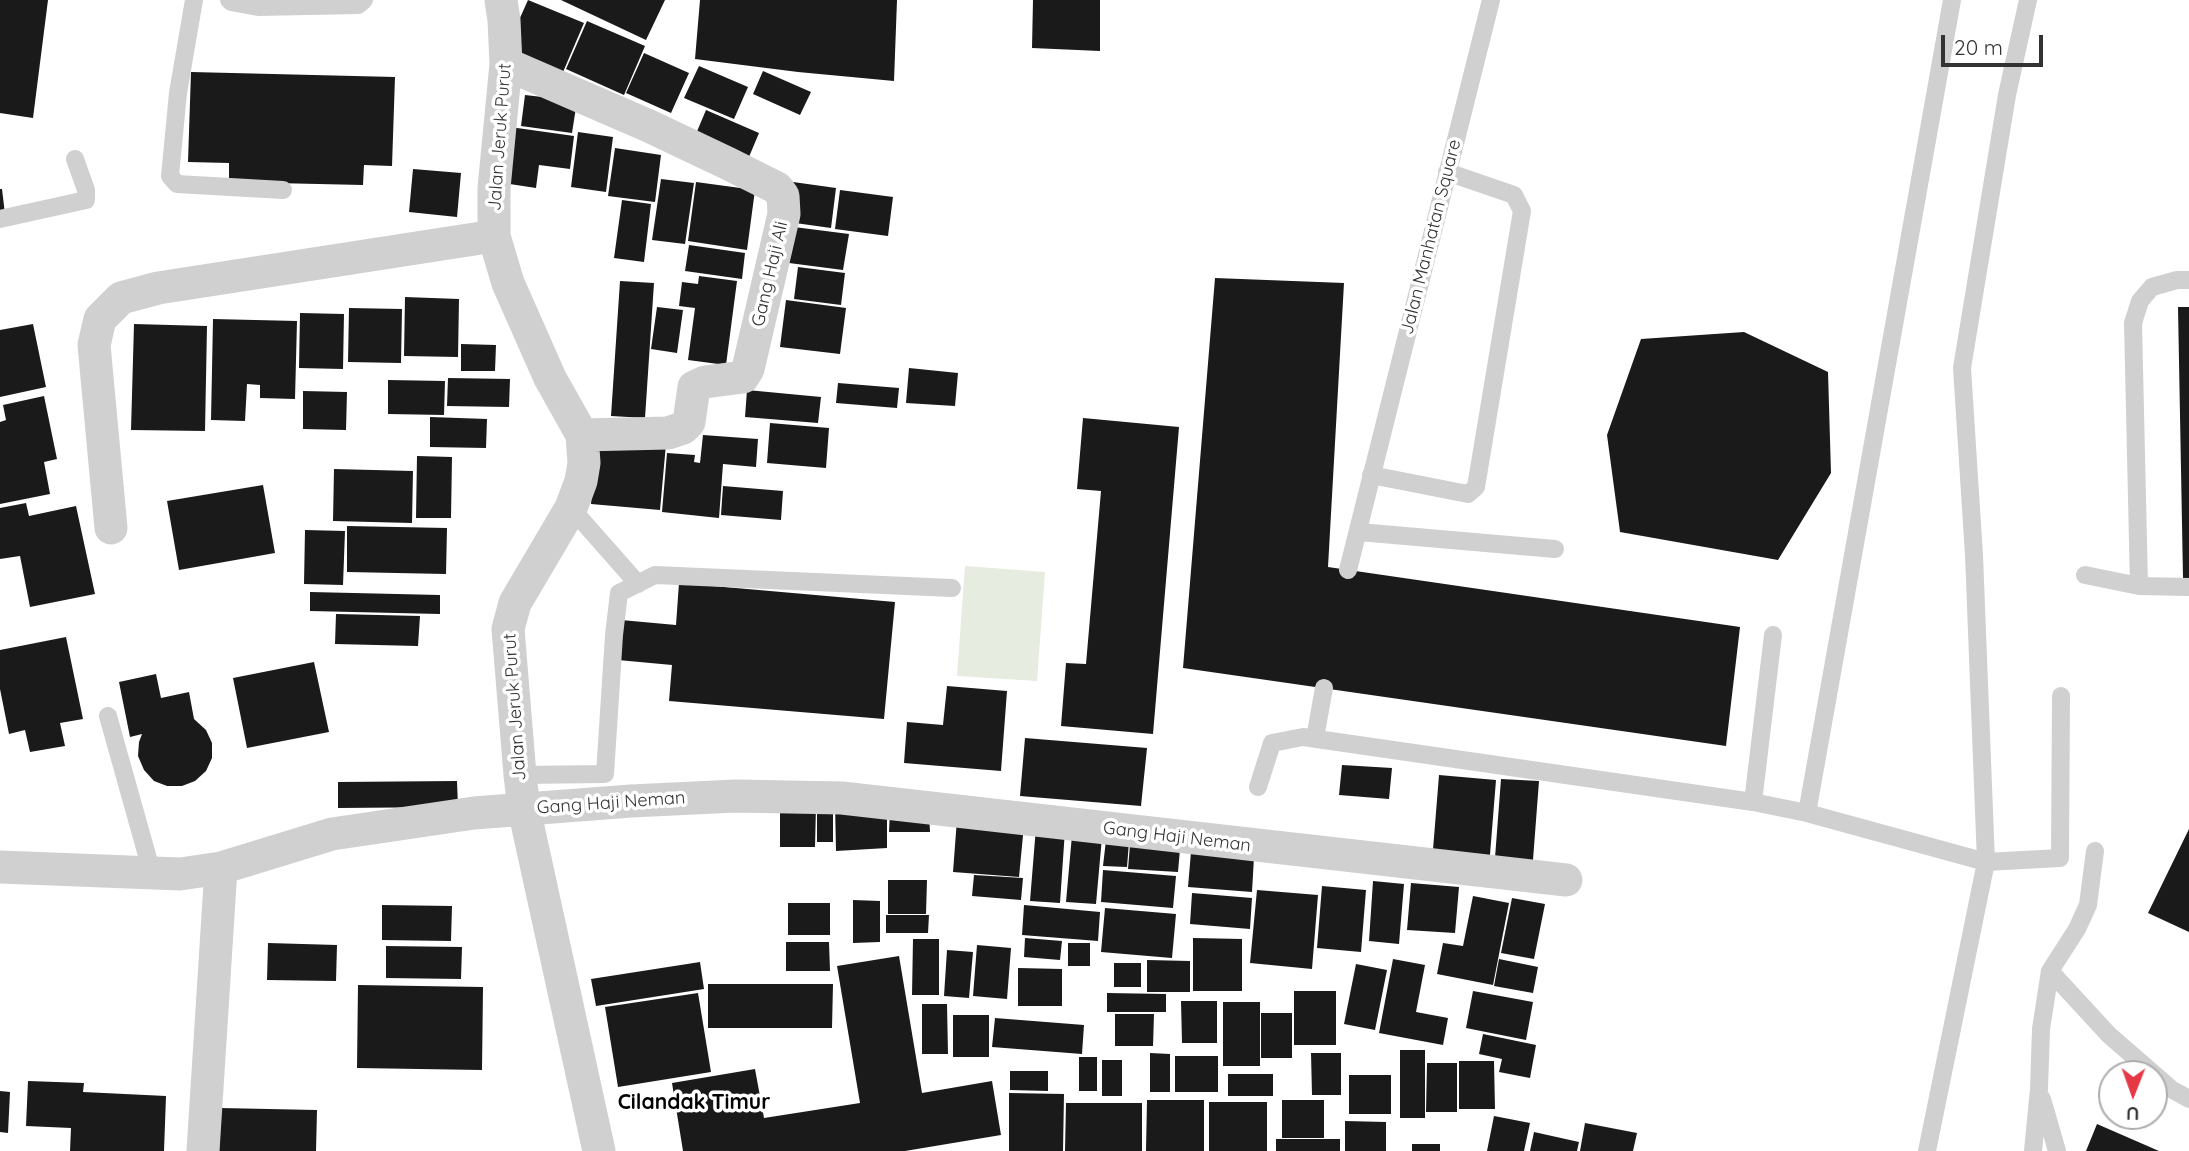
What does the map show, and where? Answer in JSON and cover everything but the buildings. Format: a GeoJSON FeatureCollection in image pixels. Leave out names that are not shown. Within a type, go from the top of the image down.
{"type":"FeatureCollection","features":[{"type":"Feature","properties":{"kind":"street","name":"Jalan Jeruk Purut"},"geometry":{"type":"LineString","coordinates":[[501,0],[506,64],[494,188],[494,236],[508,283],[550,378],[582,435],[584,463],[581,481],[571,508],[515,603],[508,629],[520,775],[524,809],[600,1151]]}},
{"type":"Feature","properties":{"kind":"street","name":"Gang Haji Ali"},"geometry":{"type":"LineString","coordinates":[[506,64],[729,164],[777,188],[783,196],[784,214],[748,369],[743,377],[705,382],[694,387],[689,422],[683,428],[668,433],[582,435]]}},
{"type":"Feature","properties":{"kind":"street"},"geometry":{"type":"LineString","coordinates":[[111,528],[94,345],[100,319],[121,298],[158,288],[494,236]]}},
{"type":"Feature","properties":{"kind":"street","name":"Gang Haji Neman"},"geometry":{"type":"LineString","coordinates":[[0,867],[180,874],[221,868],[332,834],[474,813],[736,796],[842,798],[1566,880]]}},
{"type":"Feature","properties":{"kind":"street"},"geometry":{"type":"LineString","coordinates":[[203,1151],[221,868]]}},
{"type":"Feature","properties":{"kind":"lane"},"geometry":{"type":"LineString","coordinates":[[194,0],[178,93],[170,176],[177,184],[283,190]]}},
{"type":"Feature","properties":{"kind":"lane"},"geometry":{"type":"LineString","coordinates":[[229,0],[258,6],[358,5],[364,0]]}},
{"type":"Feature","properties":{"kind":"lane","name":"Jalan Manhatan Square"},"geometry":{"type":"LineString","coordinates":[[1348,570],[1491,0]]}},
{"type":"Feature","properties":{"kind":"lane"},"geometry":{"type":"LineString","coordinates":[[1807,813],[1952,0]]}},
{"type":"Feature","properties":{"kind":"lane"},"geometry":{"type":"LineString","coordinates":[[1927,1151],[1986,862],[1974,555],[1962,369],[2007,95],[2028,0]]}},
{"type":"Feature","properties":{"kind":"lane"},"geometry":{"type":"LineString","coordinates":[[0,219],[86,200],[86,190],[75,159]]}},
{"type":"Feature","properties":{"kind":"lane"},"geometry":{"type":"LineString","coordinates":[[1370,475],[1468,494],[1476,487],[1522,211],[1514,195],[1447,172]]}},
{"type":"Feature","properties":{"kind":"lane"},"geometry":{"type":"LineString","coordinates":[[2139,586],[2133,323],[2140,301],[2152,288],[2177,280],[2189,280]]}},
{"type":"Feature","properties":{"kind":"lane"},"geometry":{"type":"LineString","coordinates":[[571,508],[638,584]]}},
{"type":"Feature","properties":{"kind":"lane"},"geometry":{"type":"LineString","coordinates":[[1359,531],[1555,549]]}},
{"type":"Feature","properties":{"kind":"lane"},"geometry":{"type":"LineString","coordinates":[[520,775],[605,774],[619,593],[655,575],[952,587]]}},
{"type":"Feature","properties":{"kind":"lane"},"geometry":{"type":"LineString","coordinates":[[2085,575],[2139,586],[2189,587]]}},
{"type":"Feature","properties":{"kind":"lane"},"geometry":{"type":"LineString","coordinates":[[1753,803],[1773,635]]}},
{"type":"Feature","properties":{"kind":"lane"},"geometry":{"type":"LineString","coordinates":[[1315,738],[1324,688]]}},
{"type":"Feature","properties":{"kind":"lane"},"geometry":{"type":"LineString","coordinates":[[1258,787],[1272,743],[1303,737],[1315,738],[1753,803],[1807,813],[1986,862],[2060,858],[2061,696]]}},
{"type":"Feature","properties":{"kind":"lane"},"geometry":{"type":"LineString","coordinates":[[108,716],[152,873]]}},
{"type":"Feature","properties":{"kind":"lane"},"geometry":{"type":"LineString","coordinates":[[2033,1151],[2041,1029],[2050,971],[2077,929],[2088,905],[2095,851]]}},
{"type":"Feature","properties":{"kind":"lane"},"geometry":{"type":"LineString","coordinates":[[2050,971],[2109,1035],[2138,1060]]}},
{"type":"Feature","properties":{"kind":"lane"},"geometry":{"type":"LineString","coordinates":[[2168,1086],[2189,1098]]}},
{"type":"Feature","properties":{"kind":"lane"},"geometry":{"type":"LineString","coordinates":[[2039,1089],[2057,1151]]}},
{"type":"Feature","properties":{"kind":"shaded area"},"geometry":{"type":"Polygon","coordinates":[[[965,566],[1045,572],[1037,681],[957,676],[965,566]]]}},
{"type":"Feature","properties":{"kind":"district","name":"Cilandak Timur"},"geometry":{"type":"Point","coordinates":[694,1103]}}]}
